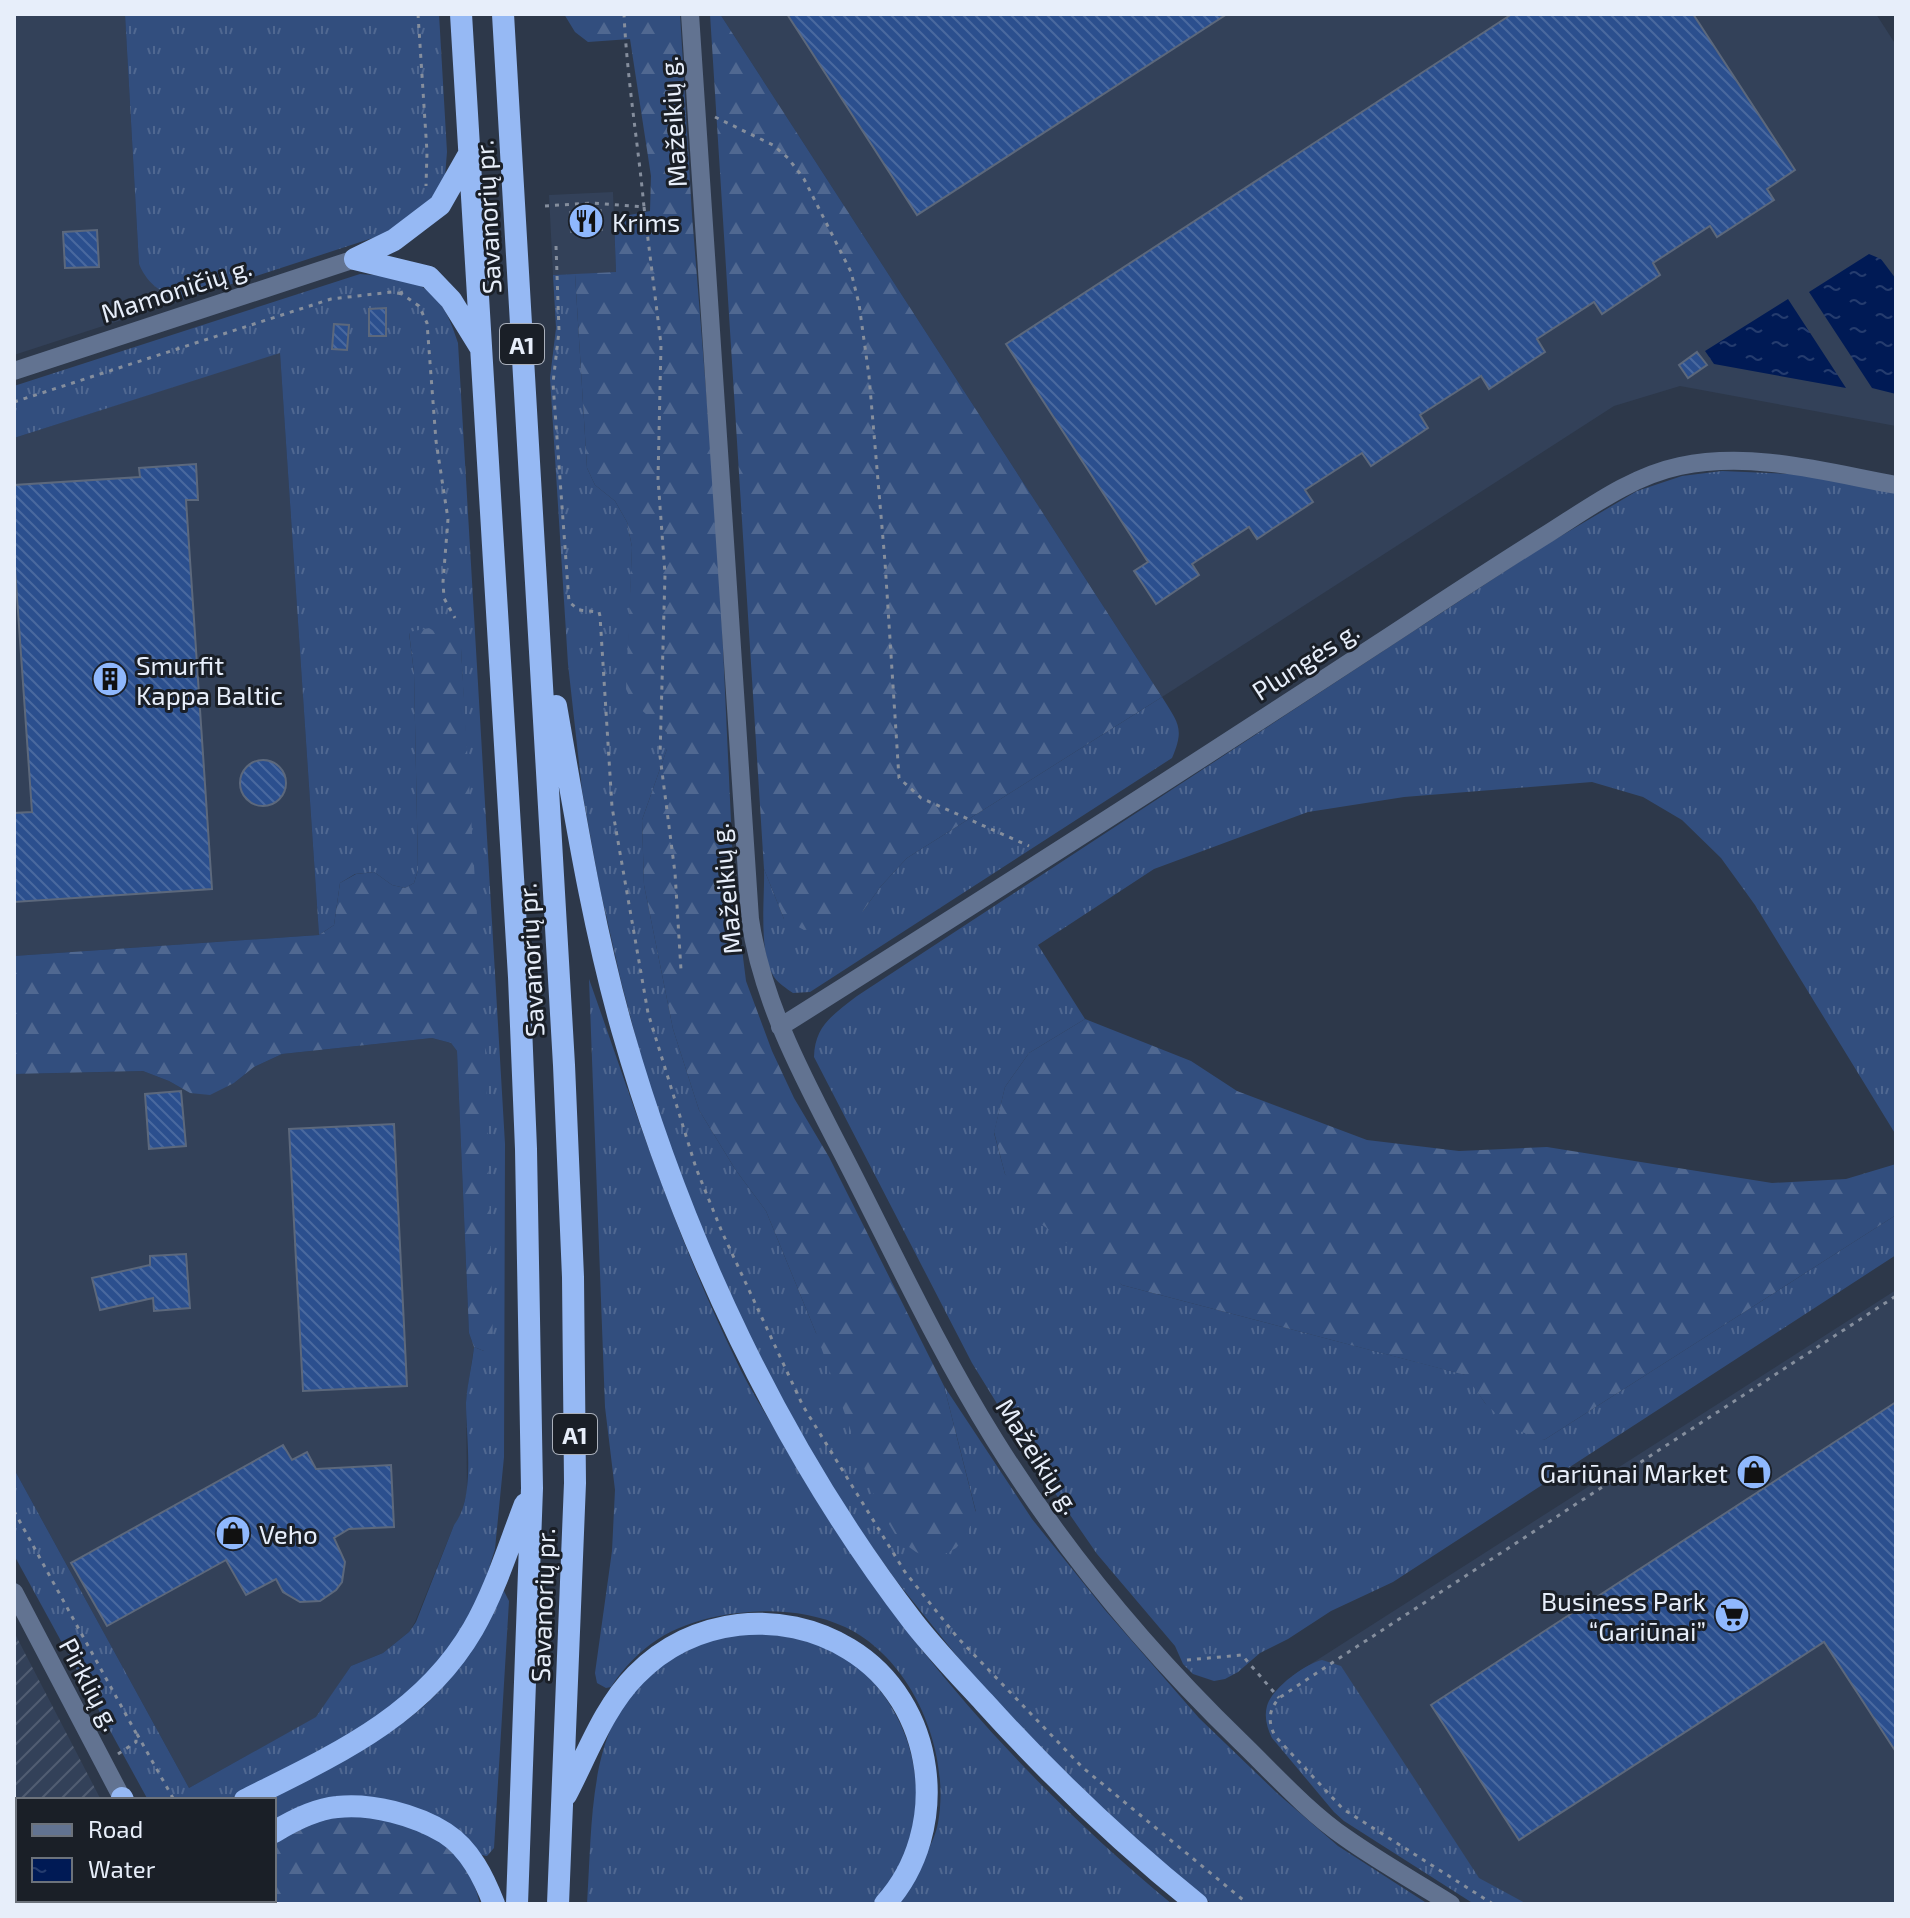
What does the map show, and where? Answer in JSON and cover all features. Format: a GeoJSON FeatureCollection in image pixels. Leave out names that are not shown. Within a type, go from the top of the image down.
{"type":"FeatureCollection","features":[{"type":"Feature","properties":{"kind":"highway","name":"Savanorių pr."},"geometry":{"type":"LineString","coordinates":[[461,14],[519,977],[526,1149],[532,1488],[517,1904]]}},
{"type":"Feature","properties":{"kind":"highway","name":"Savanorių pr."},"geometry":{"type":"LineString","coordinates":[[503,14],[539,612],[573,1277],[575,1483],[558,1904]]}},
{"type":"Feature","properties":{"kind":"highway"},"geometry":{"type":"LineString","coordinates":[[355,259],[394,240],[440,205],[469,153]]}},
{"type":"Feature","properties":{"kind":"highway"},"geometry":{"type":"LineString","coordinates":[[355,259],[429,277],[451,300],[481,348]]}},
{"type":"Feature","properties":{"kind":"highway"},"geometry":{"type":"LineString","coordinates":[[539,612],[580,837],[621,1026],[691,1230],[746,1350],[825,1490],[876,1570],[916,1625],[1062,1785],[1118,1839],[1197,1904]]}},
{"type":"Feature","properties":{"kind":"highway"},"geometry":{"type":"LineString","coordinates":[[249,1798],[363,1738],[408,1708],[449,1666],[474,1627],[532,1488]]}},
{"type":"Feature","properties":{"kind":"highway"},"geometry":{"type":"LineString","coordinates":[[561,1803],[622,1692],[655,1659],[691,1636],[730,1625],[782,1625],[806,1630],[851,1650],[869,1664],[900,1699],[918,1738],[928,1782],[925,1826],[910,1872],[885,1904]]}},
{"type":"Feature","properties":{"kind":"highway"},"geometry":{"type":"LineString","coordinates":[[276,1831],[288,1823],[336,1807],[388,1812],[421,1822],[447,1834],[472,1859],[494,1904]]}},
{"type":"Feature","properties":{"kind":"street","name":"Mažeikių g."},"geometry":{"type":"LineString","coordinates":[[690,14],[750,919],[755,952],[780,1027],[898,1264],[962,1384],[1030,1495],[1081,1564],[1219,1721],[1344,1837],[1451,1904]]}},
{"type":"Feature","properties":{"kind":"street","name":"Mamoničių g."},"geometry":{"type":"LineString","coordinates":[[14,371],[355,259]]}},
{"type":"Feature","properties":{"kind":"street","name":"Plungės g."},"geometry":{"type":"LineString","coordinates":[[780,1027],[1052,855],[1513,555],[1641,478],[1691,464],[1762,460],[1896,485]]}},
{"type":"Feature","properties":{"kind":"street","name":"Pirklių g."},"geometry":{"type":"LineString","coordinates":[[14,1592],[122,1798]]}},
{"type":"Feature","properties":{"kind":"path"},"geometry":{"type":"LineString","coordinates":[[418,14],[427,152],[427,184],[423,191]]}},
{"type":"Feature","properties":{"kind":"path"},"geometry":{"type":"LineString","coordinates":[[624,14],[626,61],[661,344],[658,479],[665,574],[660,756],[675,873],[681,970]]}},
{"type":"Feature","properties":{"kind":"path"},"geometry":{"type":"LineString","coordinates":[[697,108],[773,145],[788,158],[804,179],[851,272],[859,304],[869,376],[899,778],[921,798],[1052,855]]}},
{"type":"Feature","properties":{"kind":"path"},"geometry":{"type":"LineString","coordinates":[[545,206],[592,203],[644,207]]}},
{"type":"Feature","properties":{"kind":"path"},"geometry":{"type":"LineString","coordinates":[[556,246],[559,331],[553,383],[569,602],[579,610],[599,612],[600,616],[612,807],[648,1013],[691,1154],[722,1232],[803,1406],[905,1572],[957,1637],[1082,1767],[1248,1904]]}},
{"type":"Feature","properties":{"kind":"path"},"geometry":{"type":"LineString","coordinates":[[397,268],[402,294]]}},
{"type":"Feature","properties":{"kind":"path"},"geometry":{"type":"LineString","coordinates":[[14,402],[331,299],[380,293],[402,294],[419,306],[427,323],[436,441],[448,519],[444,598],[455,618]]}},
{"type":"Feature","properties":{"kind":"path"},"geometry":{"type":"LineString","coordinates":[[1493,1904],[1343,1809],[1275,1736],[1270,1713],[1279,1698],[1896,1296]]}},
{"type":"Feature","properties":{"kind":"path"},"geometry":{"type":"LineString","coordinates":[[14,1511],[173,1798]]}},
{"type":"Feature","properties":{"kind":"path"},"geometry":{"type":"LineString","coordinates":[[1164,1662],[1242,1655],[1279,1698]]}},
{"type":"Feature","properties":{"kind":"path"},"geometry":{"type":"LineString","coordinates":[[103,1762],[136,1742],[136,1733]]}},
{"type":"Feature","properties":{"kind":"shaded area"},"geometry":{"type":"Polygon","coordinates":[[[14,14],[125,14],[139,264],[163,294],[186,299],[14,355],[14,14]]]}},
{"type":"Feature","properties":{"kind":"shaded area"},"geometry":{"type":"Polygon","coordinates":[[[720,14],[1876,14],[1896,45],[1896,426],[1680,386],[1614,406],[1162,697],[720,14]]]}},
{"type":"Feature","properties":{"kind":"shaded area"},"geometry":{"type":"Polygon","coordinates":[[[613,192],[616,273],[553,275],[549,195],[613,192]]]}},
{"type":"Feature","properties":{"kind":"shaded area"},"geometry":{"type":"Polygon","coordinates":[[[280,352],[319,935],[14,956],[14,438],[280,352]]]}},
{"type":"Feature","properties":{"kind":"shaded area"},"geometry":{"type":"Polygon","coordinates":[[[432,1038],[451,1043],[457,1051],[469,1333],[474,1347],[466,1399],[467,1492],[460,1519],[454,1525],[409,1632],[383,1653],[351,1666],[317,1717],[189,1788],[14,1469],[14,1074],[143,1071],[190,1093],[234,1083],[254,1067],[282,1054],[432,1038]]]}},
{"type":"Feature","properties":{"kind":"shaded area","name":"Gariūnai Market"},"geometry":{"type":"Polygon","coordinates":[[[1896,1290],[1896,1904],[1518,1904],[1475,1883],[1309,1757],[1292,1676],[1896,1290]]]}},
{"type":"Feature","properties":{"kind":"shaded area"},"geometry":{"type":"Polygon","coordinates":[[[14,1632],[100,1798],[16,1798],[16,1902],[89,1904],[14,1904],[14,1632]]]}},
{"type":"Feature","properties":{"kind":"green space"},"geometry":{"type":"Polygon","coordinates":[[[125,14],[439,14],[447,152],[445,176],[439,192],[391,232],[186,299],[164,292],[152,284],[139,264],[125,14]]]}},
{"type":"Feature","properties":{"kind":"green space"},"geometry":{"type":"Polygon","coordinates":[[[564,14],[680,14],[692,215],[718,540],[734,886],[746,981],[772,1051],[794,1098],[829,1157],[944,1386],[976,1513],[965,1538],[956,1548],[934,1560],[898,1539],[877,1504],[816,1333],[766,1211],[735,1169],[699,1110],[673,1029],[644,885],[642,820],[667,749],[667,733],[639,707],[626,689],[632,547],[627,522],[615,501],[595,485],[587,468],[575,274],[616,272],[614,218],[650,211],[651,176],[630,39],[588,42],[575,32],[564,14]]]}},
{"type":"Feature","properties":{"kind":"green space"},"geometry":{"type":"Polygon","coordinates":[[[710,14],[720,14],[1162,697],[907,858],[863,911],[836,927],[804,930],[784,919],[764,869],[710,14]]]}},
{"type":"Feature","properties":{"kind":"green space"},"geometry":{"type":"Polygon","coordinates":[[[360,274],[397,278],[424,288],[443,308],[458,343],[505,1144],[504,1457],[495,1549],[484,1584],[464,1625],[439,1664],[417,1686],[344,1742],[231,1798],[147,1798],[14,1555],[14,1469],[189,1788],[316,1717],[351,1666],[383,1653],[409,1632],[416,1622],[465,1499],[468,1467],[467,1389],[474,1347],[484,1351],[471,836],[461,649],[409,633],[414,673],[418,870],[414,883],[405,888],[392,885],[374,872],[355,874],[340,883],[334,925],[319,935],[280,353],[14,438],[14,386],[360,274]]]}},
{"type":"Feature","properties":{"kind":"green space"},"geometry":{"type":"Polygon","coordinates":[[[575,274],[587,468],[595,485],[615,501],[627,522],[632,547],[627,689],[642,710],[667,733],[667,749],[642,820],[644,885],[673,1029],[699,1110],[735,1169],[766,1211],[816,1333],[976,1512],[944,1386],[1032,1519],[1105,1610],[1199,1718],[1338,1846],[1428,1904],[1212,1904],[1145,1851],[1016,1723],[895,1579],[836,1496],[767,1373],[727,1290],[684,1187],[646,1076],[599,884],[582,790],[568,664],[550,378],[556,328],[553,275],[575,274]]]}},
{"type":"Feature","properties":{"kind":"green space"},"geometry":{"type":"Polygon","coordinates":[[[1722,471],[1812,475],[1896,493],[1896,1135],[1755,905],[1721,858],[1682,820],[1643,797],[1592,782],[1404,797],[1308,812],[1154,869],[1038,945],[1085,1019],[1029,1053],[1005,1087],[994,1133],[1005,1174],[1122,1285],[1466,1375],[1485,1403],[1544,1440],[1896,1215],[1896,1255],[1393,1582],[1331,1611],[1260,1653],[1225,1679],[1214,1681],[1193,1674],[1183,1664],[1175,1646],[1097,1554],[1028,1454],[972,1363],[814,1057],[818,1037],[827,1022],[857,996],[1539,549],[1637,491],[1682,476],[1722,471]]]}},
{"type":"Feature","properties":{"kind":"green space"},"geometry":{"type":"Polygon","coordinates":[[[429,628],[461,648],[486,1066],[493,1345],[484,1351],[474,1347],[469,1333],[457,1051],[451,1043],[432,1038],[282,1054],[254,1067],[234,1083],[210,1095],[190,1093],[143,1071],[14,1074],[14,956],[319,935],[334,925],[340,883],[356,874],[374,872],[392,885],[405,888],[414,883],[418,870],[414,673],[409,632],[429,628]]]}},
{"type":"Feature","properties":{"kind":"green space"},"geometry":{"type":"Polygon","coordinates":[[[1162,697],[1179,732],[1172,758],[810,992],[793,993],[774,977],[764,940],[764,869],[784,919],[863,911],[907,858],[1162,697]]]}},
{"type":"Feature","properties":{"kind":"green space"},"geometry":{"type":"Polygon","coordinates":[[[589,979],[656,1169],[713,1310],[749,1386],[817,1502],[905,1628],[953,1688],[1057,1800],[1172,1904],[897,1904],[917,1876],[938,1823],[941,1796],[939,1767],[922,1710],[908,1684],[890,1661],[869,1642],[830,1621],[767,1611],[735,1613],[702,1620],[671,1632],[645,1649],[611,1687],[597,1683],[595,1673],[612,1551],[615,1490],[605,1407],[589,979]]]}},
{"type":"Feature","properties":{"kind":"green space"},"geometry":{"type":"Polygon","coordinates":[[[1085,1019],[1191,1061],[1237,1091],[1367,1140],[1459,1151],[1547,1147],[1772,1183],[1846,1179],[1896,1164],[1896,1215],[1544,1440],[1511,1428],[1485,1403],[1465,1375],[1122,1285],[1036,1220],[1005,1174],[994,1132],[1005,1087],[1029,1053],[1085,1019]]]}},
{"type":"Feature","properties":{"kind":"green space"},"geometry":{"type":"Polygon","coordinates":[[[504,1591],[509,1601],[494,1848],[487,1856],[276,1820],[276,1798],[265,1798],[366,1746],[416,1713],[437,1694],[474,1643],[504,1591]]]}},
{"type":"Feature","properties":{"kind":"green space"},"geometry":{"type":"Polygon","coordinates":[[[738,1633],[785,1636],[826,1648],[859,1668],[889,1703],[910,1751],[916,1804],[904,1856],[891,1880],[872,1904],[587,1904],[595,1789],[602,1754],[615,1720],[633,1690],[660,1664],[696,1642],[738,1633]]]}},
{"type":"Feature","properties":{"kind":"green space"},"geometry":{"type":"Polygon","coordinates":[[[1322,1660],[1341,1666],[1479,1878],[1527,1904],[1474,1904],[1334,1812],[1272,1738],[1266,1718],[1267,1706],[1275,1692],[1298,1672],[1322,1660]]]}},
{"type":"Feature","properties":{"kind":"green space"},"geometry":{"type":"Polygon","coordinates":[[[364,1815],[403,1826],[437,1841],[452,1851],[464,1865],[480,1904],[238,1904],[276,1902],[276,1840],[318,1823],[364,1815]]]}},
{"type":"Feature","properties":{"kind":"water"},"geometry":{"type":"Polygon","coordinates":[[[1869,254],[1881,259],[1896,279],[1896,394],[1872,388],[1809,292],[1869,254]]]}},
{"type":"Feature","properties":{"kind":"water"},"geometry":{"type":"Polygon","coordinates":[[[1788,299],[1846,388],[1714,364],[1705,351],[1788,299]]]}},
{"type":"Feature","properties":{"kind":"building"},"geometry":{"type":"Polygon","coordinates":[[[787,14],[1227,14],[917,215],[787,14]]]}},
{"type":"Feature","properties":{"kind":"building"},"geometry":{"type":"Polygon","coordinates":[[[1512,14],[1693,14],[1795,170],[1767,189],[1774,200],[1717,237],[1710,226],[1653,263],[1660,275],[1602,314],[1594,302],[1537,339],[1545,352],[1489,389],[1481,376],[1420,415],[1428,428],[1371,466],[1362,453],[1305,490],[1313,502],[1257,539],[1249,527],[1192,564],[1199,575],[1156,604],[1134,571],[1148,562],[1006,344],[1512,14]]]}},
{"type":"Feature","properties":{"kind":"building","name":"Krims"},"geometry":{"type":"Polygon","coordinates":[[[601,210],[602,230],[571,232],[570,212],[601,210]]]}},
{"type":"Feature","properties":{"kind":"building"},"geometry":{"type":"Polygon","coordinates":[[[97,230],[99,267],[65,268],[63,232],[97,230]]]}},
{"type":"Feature","properties":{"kind":"building"},"geometry":{"type":"Polygon","coordinates":[[[386,308],[386,336],[369,336],[369,309],[386,308]]]}},
{"type":"Feature","properties":{"kind":"building"},"geometry":{"type":"Polygon","coordinates":[[[334,324],[349,325],[347,350],[332,349],[334,324]]]}},
{"type":"Feature","properties":{"kind":"building"},"geometry":{"type":"Polygon","coordinates":[[[1697,352],[1707,365],[1688,378],[1679,365],[1697,352]]]}},
{"type":"Feature","properties":{"kind":"building","name":"Smurfit Kappa Baltic"},"geometry":{"type":"Polygon","coordinates":[[[196,464],[198,500],[186,500],[212,889],[14,902],[14,813],[32,812],[14,554],[14,485],[140,477],[139,468],[196,464]]]}},
{"type":"Feature","properties":{"kind":"building"},"geometry":{"type":"Polygon","coordinates":[[[263,760],[279,767],[286,783],[279,799],[263,806],[247,799],[240,783],[247,767],[263,760]]]}},
{"type":"Feature","properties":{"kind":"building"},"geometry":{"type":"Polygon","coordinates":[[[181,1091],[186,1146],[149,1149],[145,1094],[181,1091]]]}},
{"type":"Feature","properties":{"kind":"building"},"geometry":{"type":"Polygon","coordinates":[[[394,1124],[407,1386],[303,1391],[289,1129],[394,1124]]]}},
{"type":"Feature","properties":{"kind":"building"},"geometry":{"type":"Polygon","coordinates":[[[186,1254],[190,1308],[154,1311],[153,1298],[100,1310],[92,1278],[150,1265],[150,1256],[186,1254]]]}},
{"type":"Feature","properties":{"kind":"building","name":"Business Park “Gariūnai”"},"geometry":{"type":"Polygon","coordinates":[[[1896,1402],[1896,1752],[1824,1642],[1519,1840],[1431,1705],[1896,1402]]]}},
{"type":"Feature","properties":{"kind":"building","name":"Veho"},"geometry":{"type":"Polygon","coordinates":[[[283,1445],[292,1460],[307,1452],[316,1469],[391,1465],[394,1527],[349,1529],[334,1538],[345,1562],[342,1582],[336,1590],[320,1601],[300,1602],[283,1592],[276,1579],[246,1595],[226,1560],[107,1626],[71,1563],[283,1445]]]}},
{"type":"Feature","properties":{"kind":"place","name":"Krims"},"geometry":{"type":"Point","coordinates":[586,221]}},
{"type":"Feature","properties":{"kind":"place","name":"Smurfit Kappa Baltic"},"geometry":{"type":"Point","coordinates":[110,679]}},
{"type":"Feature","properties":{"kind":"place","name":"Gariūnai Market"},"geometry":{"type":"Point","coordinates":[1754,1472]}},
{"type":"Feature","properties":{"kind":"place","name":"Veho"},"geometry":{"type":"Point","coordinates":[233,1533]}},
{"type":"Feature","properties":{"kind":"place","name":"Business Park “Gariūnai”"},"geometry":{"type":"Point","coordinates":[1732,1615]}}]}
